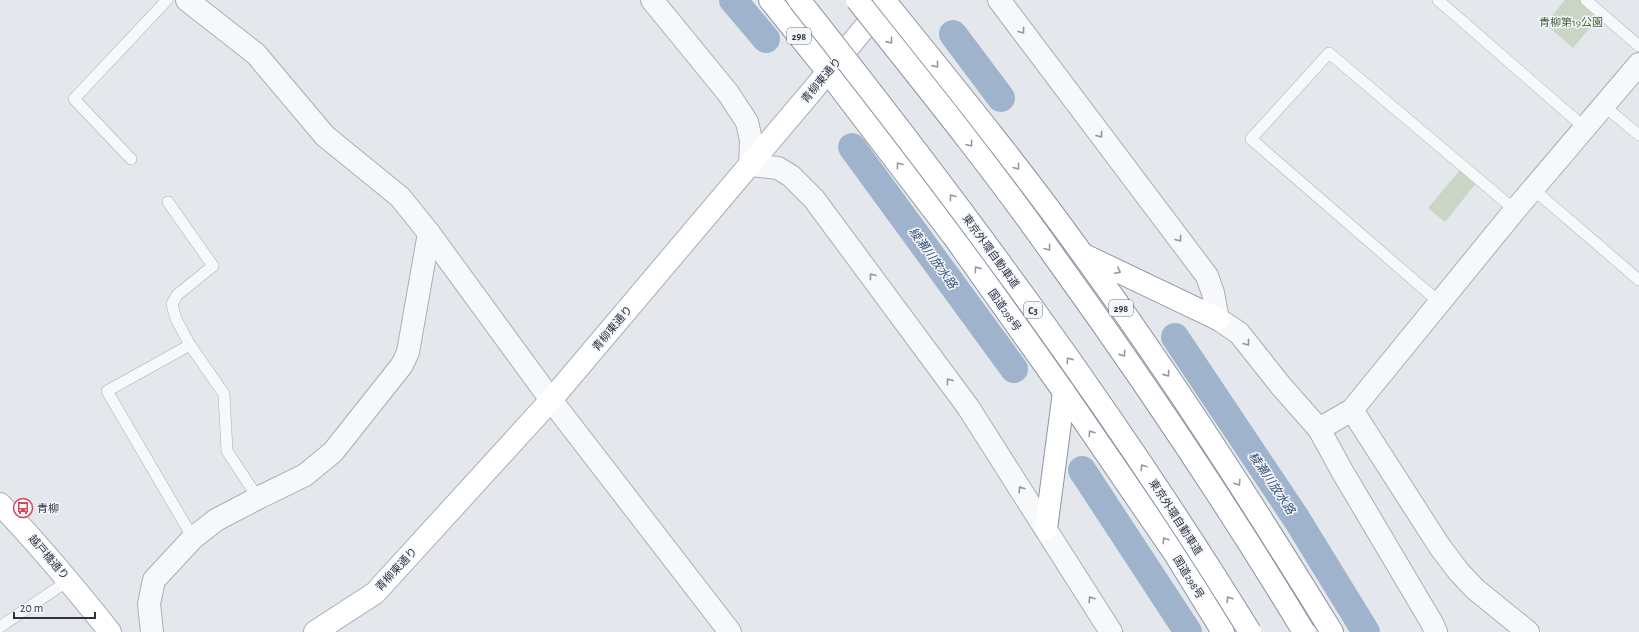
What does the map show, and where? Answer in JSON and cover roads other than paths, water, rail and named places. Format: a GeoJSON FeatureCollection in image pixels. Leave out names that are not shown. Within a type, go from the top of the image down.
{"type":"FeatureCollection","features":[{"type":"Feature","properties":{"kind":"main road","name":"国道298号"},"geometry":{"type":"LineString","coordinates":[[770,0],[828,72],[954,237],[1064,392],[1175,554],[1223,632]]}},
{"type":"Feature","properties":{"kind":"main road","name":"東京外環自動車道"},"geometry":{"type":"LineString","coordinates":[[799,0],[891,117],[978,233],[1062,350],[1144,468],[1250,632]]}},
{"type":"Feature","properties":{"kind":"main road"},"geometry":{"type":"LineString","coordinates":[[857,0],[930,92],[1053,254],[1164,413],[1272,579],[1304,632]]}},
{"type":"Feature","properties":{"kind":"main road","name":"青柳東通り"},"geometry":{"type":"LineString","coordinates":[[315,632],[375,593],[551,400],[750,165],[886,1]]}},
{"type":"Feature","properties":{"kind":"main road","name":"298"},"geometry":{"type":"LineString","coordinates":[[886,1],[990,132],[1083,255],[1182,397],[1262,519],[1332,632]]}},
{"type":"Feature","properties":{"kind":"main road"},"geometry":{"type":"LineString","coordinates":[[1083,255],[1218,319]]}},
{"type":"Feature","properties":{"kind":"main road"},"geometry":{"type":"LineString","coordinates":[[1046,528],[1064,392]]}},
{"type":"Feature","properties":{"kind":"main road","name":"越戸橋通り"},"geometry":{"type":"LineString","coordinates":[[0,504],[30,535],[69,580],[110,632]]}},
{"type":"Feature","properties":{"kind":"street"},"geometry":{"type":"LineString","coordinates":[[187,0],[256,54],[325,136],[400,197],[429,233],[551,400],[730,632]]}},
{"type":"Feature","properties":{"kind":"street"},"geometry":{"type":"LineString","coordinates":[[652,0],[728,93],[747,122],[751,140],[750,165],[778,168],[791,176],[814,199],[968,407],[1111,632]]}},
{"type":"Feature","properties":{"kind":"street"},"geometry":{"type":"LineString","coordinates":[[999,0],[1207,276],[1213,293],[1218,319],[1239,333],[1281,386],[1319,429],[1436,632]]}},
{"type":"Feature","properties":{"kind":"street"},"geometry":{"type":"LineString","coordinates":[[1319,429],[1352,410],[1515,210],[1639,64]]}},
{"type":"Feature","properties":{"kind":"street"},"geometry":{"type":"LineString","coordinates":[[152,632],[150,604],[154,580],[193,538],[216,520],[305,475],[333,452],[402,365],[408,352],[429,233]]}},
{"type":"Feature","properties":{"kind":"street"},"geometry":{"type":"LineString","coordinates":[[1352,410],[1440,547],[1459,572],[1475,589],[1528,632]]}},
{"type":"Feature","properties":{"kind":"lane"},"geometry":{"type":"LineString","coordinates":[[131,159],[74,99],[167,0]]}},
{"type":"Feature","properties":{"kind":"lane"},"geometry":{"type":"LineString","coordinates":[[1438,0],[1584,128]]}},
{"type":"Feature","properties":{"kind":"lane"},"geometry":{"type":"LineString","coordinates":[[1586,0],[1639,46]]}},
{"type":"Feature","properties":{"kind":"lane"},"geometry":{"type":"LineString","coordinates":[[1439,302],[1251,139],[1329,53],[1515,210]]}},
{"type":"Feature","properties":{"kind":"lane"},"geometry":{"type":"LineString","coordinates":[[1604,106],[1639,135]]}},
{"type":"Feature","properties":{"kind":"lane"},"geometry":{"type":"LineString","coordinates":[[1533,189],[1639,280]]}},
{"type":"Feature","properties":{"kind":"lane"},"geometry":{"type":"LineString","coordinates":[[168,202],[213,266],[177,295],[172,304],[176,319],[190,345],[224,394],[227,451],[258,498]]}},
{"type":"Feature","properties":{"kind":"lane"},"geometry":{"type":"LineString","coordinates":[[190,345],[107,391],[193,538]]}},
{"type":"Feature","properties":{"kind":"lane"},"geometry":{"type":"LineString","coordinates":[[0,627],[69,580]]}},
{"type":"Feature","properties":{"kind":"waterway","name":"綾瀬川放水路"},"geometry":{"type":"LineString","coordinates":[[733,0],[766,39]]}},
{"type":"Feature","properties":{"kind":"waterway","name":"綾瀬川放水路"},"geometry":{"type":"LineString","coordinates":[[953,34],[1001,98]]}},
{"type":"Feature","properties":{"kind":"waterway","name":"綾瀬川放水路"},"geometry":{"type":"LineString","coordinates":[[852,147],[1014,369]]}},
{"type":"Feature","properties":{"kind":"waterway","name":"綾瀬川放水路"},"geometry":{"type":"LineString","coordinates":[[1175,337],[1296,518],[1366,632]]}},
{"type":"Feature","properties":{"kind":"waterway","name":"綾瀬川放水路"},"geometry":{"type":"LineString","coordinates":[[1082,470],[1188,632]]}},
{"type":"Feature","properties":{"kind":"place","name":"青柳"},"geometry":{"type":"Point","coordinates":[23,508]}},
{"type":"Feature","properties":{"kind":"park label","name":"青柳第19公園"},"geometry":{"type":"Point","coordinates":[1571,22]}}]}
